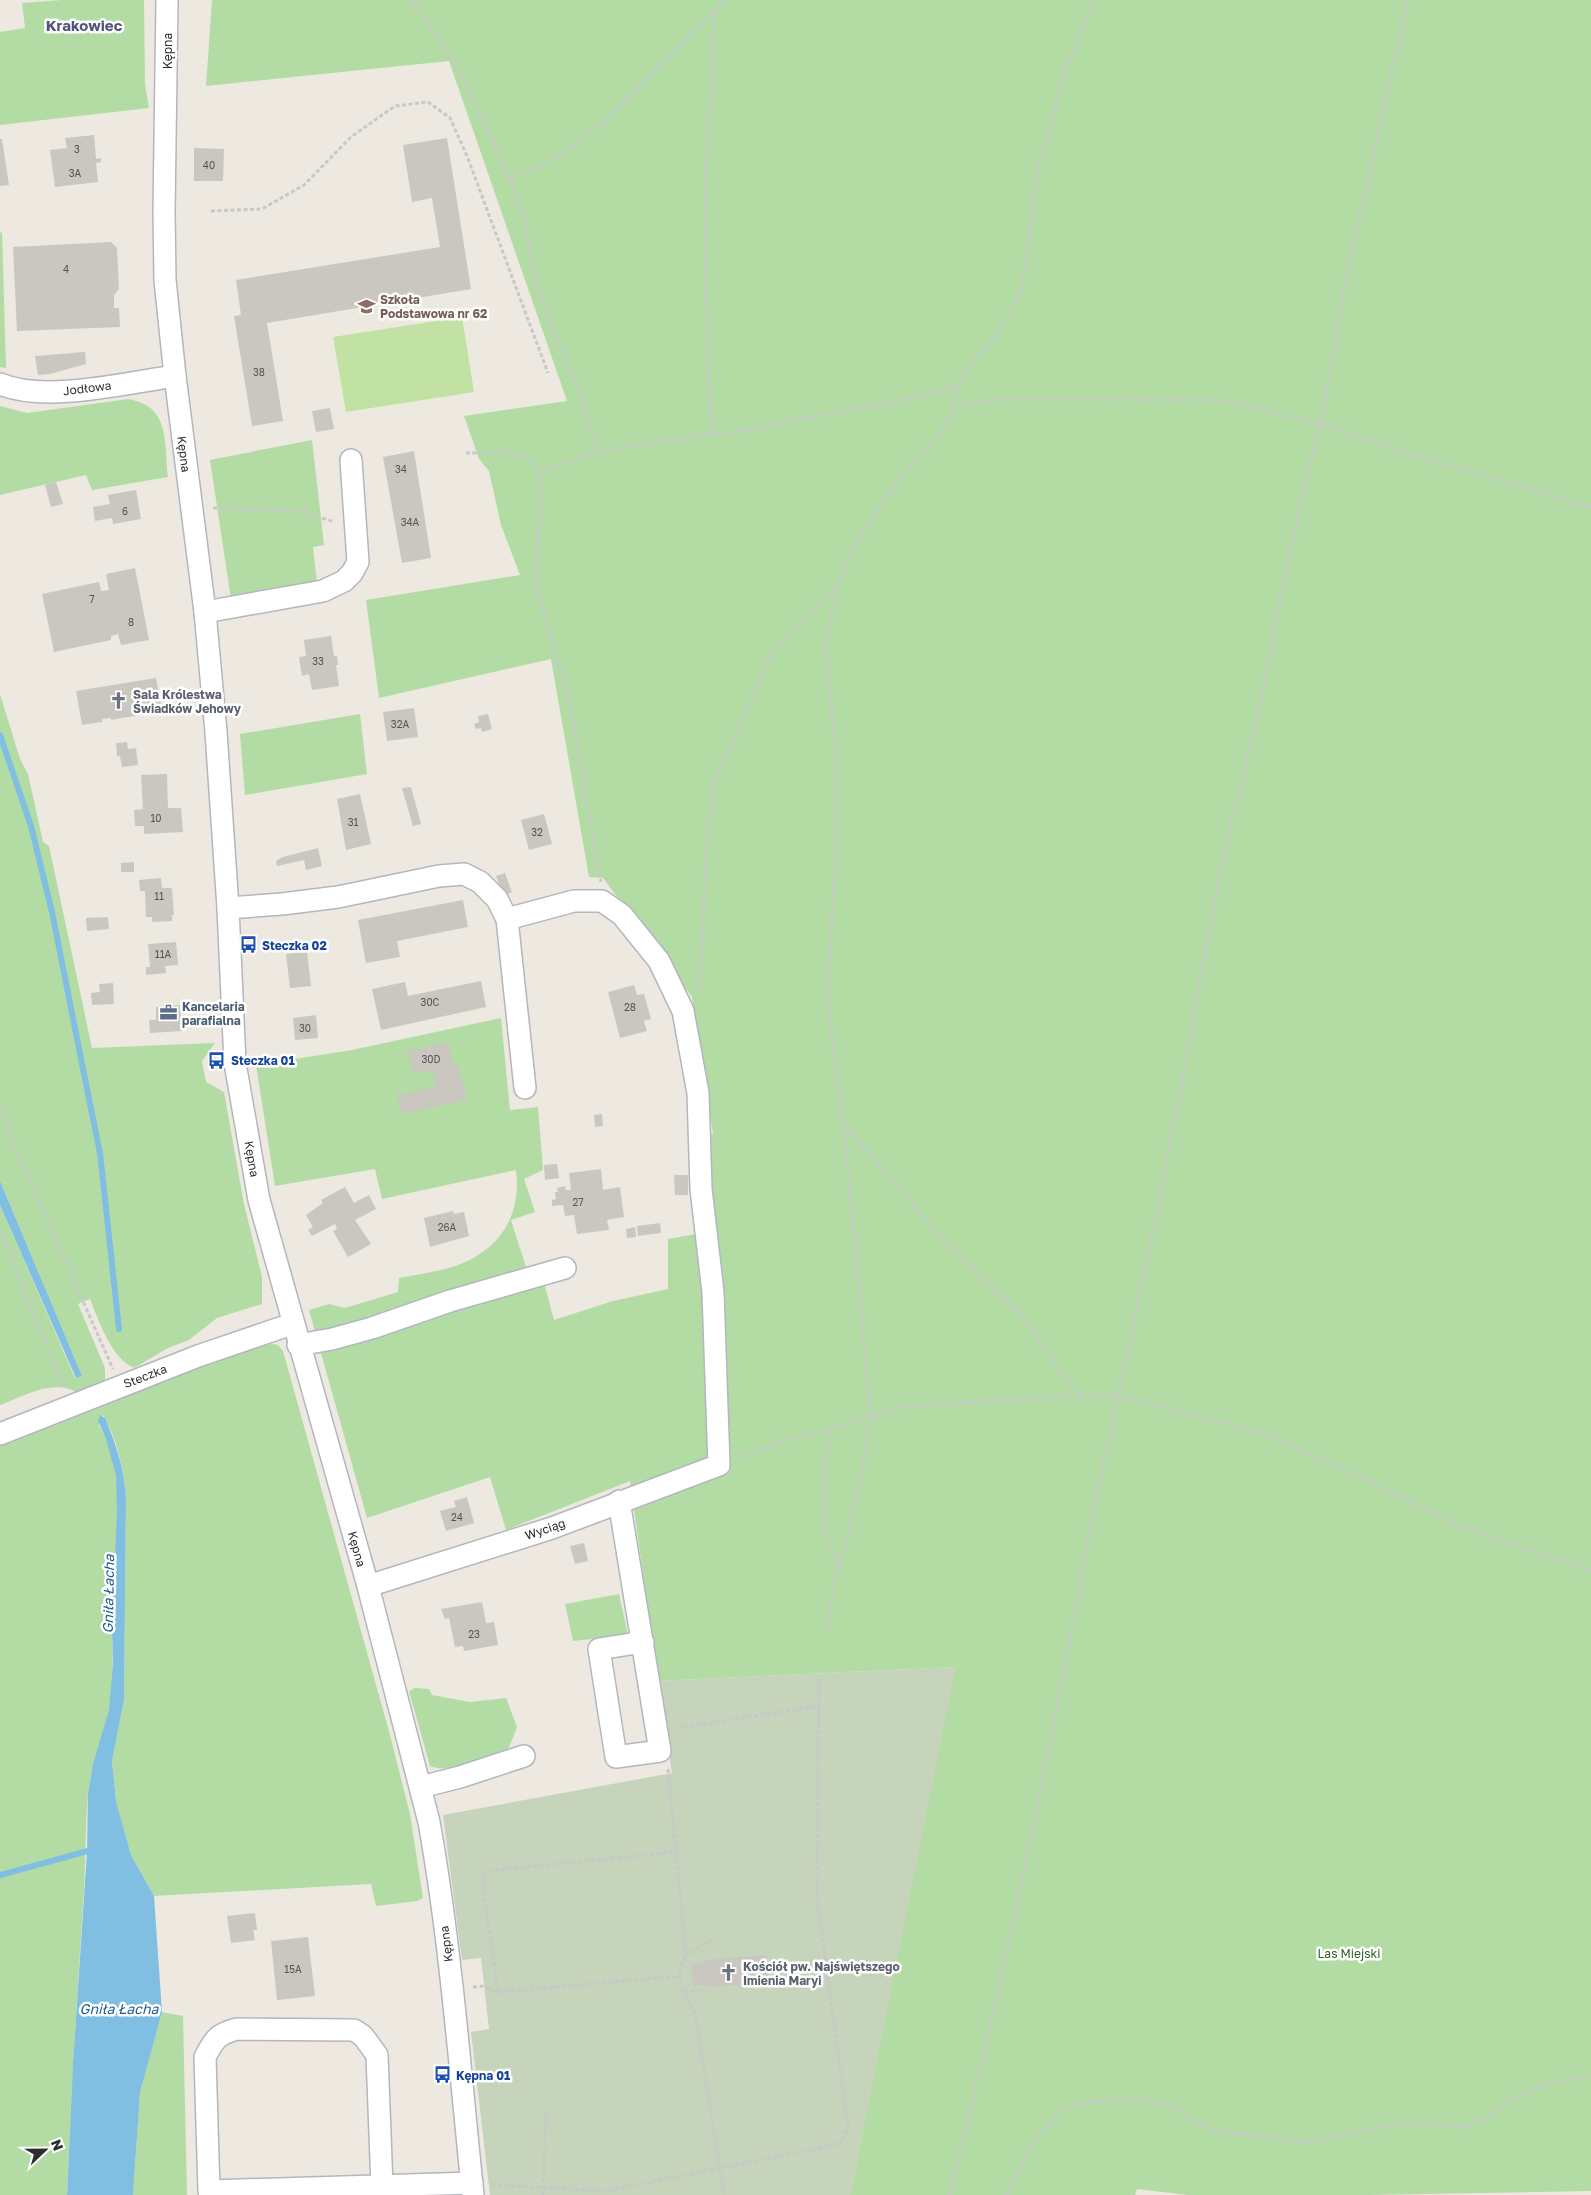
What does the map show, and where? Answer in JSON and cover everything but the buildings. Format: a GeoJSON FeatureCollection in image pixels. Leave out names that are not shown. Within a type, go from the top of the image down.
{"type":"FeatureCollection","features":[{"type":"Feature","properties":{"kind":"street","name":"Kępna"},"geometry":{"type":"LineString","coordinates":[[167,0],[165,280],[174,376],[205,612],[216,732],[236,1063],[259,1200],[292,1324],[368,1586],[421,1787],[439,1886],[478,2188]]}},
{"type":"Feature","properties":{"kind":"street","name":"Jodłowa"},"geometry":{"type":"LineString","coordinates":[[0,384],[12,389],[59,392],[174,376]]}},
{"type":"Feature","properties":{"kind":"street"},"geometry":{"type":"LineString","coordinates":[[205,612],[323,591],[344,581],[352,573],[358,562],[351,460]]}},
{"type":"Feature","properties":{"kind":"street"},"geometry":{"type":"LineString","coordinates":[[228,908],[338,897],[440,876],[464,874],[480,882],[497,899],[507,919],[525,1088]]}},
{"type":"Feature","properties":{"kind":"street"},"geometry":{"type":"LineString","coordinates":[[507,919],[574,901],[602,901],[622,916],[658,961],[683,1010],[698,1093],[701,1189],[713,1292],[720,1465]]}},
{"type":"Feature","properties":{"kind":"street"},"geometry":{"type":"LineString","coordinates":[[298,1345],[332,1339],[372,1328],[450,1301],[565,1268]]}},
{"type":"Feature","properties":{"kind":"street","name":"Steczka"},"geometry":{"type":"LineString","coordinates":[[0,1434],[198,1356],[292,1324]]}},
{"type":"Feature","properties":{"kind":"street","name":"Wyciąg"},"geometry":{"type":"LineString","coordinates":[[368,1586],[552,1528],[619,1501],[720,1465]]}},
{"type":"Feature","properties":{"kind":"street"},"geometry":{"type":"LineString","coordinates":[[619,1501],[660,1751],[616,1757],[599,1649],[642,1642]]}},
{"type":"Feature","properties":{"kind":"street"},"geometry":{"type":"LineString","coordinates":[[421,1787],[460,1777],[524,1756]]}},
{"type":"Feature","properties":{"kind":"street"},"geometry":{"type":"LineString","coordinates":[[382,2187],[376,2055],[363,2036],[354,2030],[237,2030],[222,2033],[212,2043],[205,2057],[209,2191],[382,2187],[412,2190],[478,2188]]}},
{"type":"Feature","properties":{"kind":"path"},"geometry":{"type":"LineString","coordinates":[[411,0],[439,38],[461,75],[510,178],[526,225],[534,276],[599,452]]}},
{"type":"Feature","properties":{"kind":"path"},"geometry":{"type":"LineString","coordinates":[[510,178],[568,151],[606,120],[725,0]]}},
{"type":"Feature","properties":{"kind":"path"},"geometry":{"type":"LineString","coordinates":[[826,1630],[828,1608],[866,1450],[871,1417],[843,1124],[827,996],[835,872],[836,753],[825,644],[838,585],[858,540],[887,495],[944,428],[954,406],[956,386],[972,363],[996,336],[1018,298],[1027,260],[1035,181],[1064,75],[1094,0]]}},
{"type":"Feature","properties":{"kind":"path"},"geometry":{"type":"LineString","coordinates":[[950,2195],[1004,1964],[1042,1784],[1094,1508],[1156,1215],[1222,861],[1259,710],[1287,564],[1320,424],[1345,283],[1408,0]]}},
{"type":"Feature","properties":{"kind":"path"},"geometry":{"type":"LineString","coordinates":[[711,435],[706,280],[706,170],[715,10]]}},
{"type":"Feature","properties":{"kind":"path"},"geometry":{"type":"LineString","coordinates":[[210,210],[262,209],[304,185],[351,137],[395,106],[428,102],[450,118],[467,156],[548,373]]}},
{"type":"Feature","properties":{"kind":"path"},"geometry":{"type":"LineString","coordinates":[[539,473],[599,452],[748,430],[908,399],[956,386]]}},
{"type":"Feature","properties":{"kind":"path"},"geometry":{"type":"LineString","coordinates":[[954,406],[1002,399],[1220,400],[1320,424],[1404,452],[1591,507]]}},
{"type":"Feature","properties":{"kind":"path"},"geometry":{"type":"LineString","coordinates":[[466,453],[507,453],[530,461],[539,473],[540,494],[536,588],[568,694],[600,876],[601,886],[598,901]]}},
{"type":"Feature","properties":{"kind":"path"},"geometry":{"type":"LineString","coordinates":[[205,507],[247,511],[304,512],[328,521],[355,521]]}},
{"type":"Feature","properties":{"kind":"path"},"geometry":{"type":"LineString","coordinates":[[683,1010],[688,1007],[699,984],[706,855],[714,784],[738,726],[773,652],[838,585]]}},
{"type":"Feature","properties":{"kind":"path"},"geometry":{"type":"LineString","coordinates":[[0,1105],[21,1161],[121,1386]]}},
{"type":"Feature","properties":{"kind":"path"},"geometry":{"type":"LineString","coordinates":[[843,1124],[941,1237],[1024,1318],[1056,1368],[1082,1395]]}},
{"type":"Feature","properties":{"kind":"path"},"geometry":{"type":"LineString","coordinates":[[0,1233],[8,1247],[24,1293],[72,1406]]}},
{"type":"Feature","properties":{"kind":"path"},"geometry":{"type":"LineString","coordinates":[[720,1465],[783,1441],[871,1417],[900,1407],[1082,1395],[1118,1398],[1248,1429],[1312,1454],[1452,1522],[1526,1550],[1591,1570]]}},
{"type":"Feature","properties":{"kind":"path"},"geometry":{"type":"LineString","coordinates":[[829,1429],[824,1473],[823,1525],[839,1568]]}},
{"type":"Feature","properties":{"kind":"path"},"geometry":{"type":"LineString","coordinates":[[478,2188],[543,2187],[605,2191],[826,2148],[840,2142],[845,2135],[848,2127],[817,1899],[820,1677]]}},
{"type":"Feature","properties":{"kind":"path"},"geometry":{"type":"LineString","coordinates":[[675,1728],[819,1706]]}},
{"type":"Feature","properties":{"kind":"path"},"geometry":{"type":"LineString","coordinates":[[660,1751],[667,1761],[686,1956]]}},
{"type":"Feature","properties":{"kind":"path"},"geometry":{"type":"LineString","coordinates":[[498,1992],[483,1886],[484,1874],[496,1870],[676,1852]]}},
{"type":"Feature","properties":{"kind":"path"},"geometry":{"type":"LineString","coordinates":[[713,1939],[686,1956],[680,1966],[680,1976],[684,1992],[694,2013],[724,2195]]}},
{"type":"Feature","properties":{"kind":"path"},"geometry":{"type":"LineString","coordinates":[[783,1969],[826,1961]]}},
{"type":"Feature","properties":{"kind":"path"},"geometry":{"type":"LineString","coordinates":[[469,1984],[472,1987],[484,1986],[498,1992],[680,1976]]}},
{"type":"Feature","properties":{"kind":"path"},"geometry":{"type":"LineString","coordinates":[[684,1992],[704,1990]]}},
{"type":"Feature","properties":{"kind":"path"},"geometry":{"type":"LineString","coordinates":[[1007,2195],[1033,2142],[1061,2111],[1094,2101],[1140,2100],[1168,2104],[1195,2122],[1217,2131],[1308,2142],[1339,2137],[1381,2126],[1424,2123],[1460,2127],[1481,2122],[1506,2103],[1541,2086],[1591,2075]]}},
{"type":"Feature","properties":{"kind":"path"},"geometry":{"type":"LineString","coordinates":[[542,2195],[546,2111]]}},
{"type":"Feature","properties":{"kind":"green space"},"geometry":{"type":"Polygon","coordinates":[[[62,0],[144,0],[145,84],[149,108],[0,125],[0,32],[25,28],[22,3],[62,0]]]}},
{"type":"Feature","properties":{"kind":"green space","name":"Las Miejski"},"geometry":{"type":"Polygon","coordinates":[[[212,0],[1591,0],[1591,2191],[1370,2195],[1188,2195],[1137,2189],[1135,2195],[850,2195],[955,1667],[658,1681],[630,1481],[506,1530],[490,1477],[367,1518],[309,1310],[329,1304],[345,1308],[398,1292],[399,1278],[452,1267],[482,1253],[504,1231],[511,1218],[517,1187],[516,1170],[382,1199],[375,1169],[275,1186],[256,1065],[352,1050],[501,1018],[510,1110],[538,1107],[543,1170],[524,1179],[535,1212],[511,1220],[532,1286],[544,1283],[554,1320],[613,1301],[668,1289],[668,1239],[696,1234],[690,1139],[713,1134],[692,997],[603,878],[589,877],[551,659],[379,698],[366,600],[520,575],[501,525],[489,471],[479,459],[464,416],[567,401],[449,61],[206,86],[212,0]]]}},
{"type":"Feature","properties":{"kind":"green space"},"geometry":{"type":"Polygon","coordinates":[[[2,232],[6,368],[0,367],[0,233],[2,232]]]}},
{"type":"Feature","properties":{"kind":"green space"},"geometry":{"type":"Polygon","coordinates":[[[462,317],[474,392],[346,412],[333,337],[462,317]]]}},
{"type":"Feature","properties":{"kind":"green space"},"geometry":{"type":"Polygon","coordinates":[[[128,399],[142,403],[152,409],[158,418],[163,428],[165,439],[168,477],[92,490],[86,475],[0,495],[0,406],[27,413],[128,399]]]}},
{"type":"Feature","properties":{"kind":"green space"},"geometry":{"type":"Polygon","coordinates":[[[312,440],[324,545],[313,547],[317,583],[231,599],[210,460],[312,440]]]}},
{"type":"Feature","properties":{"kind":"green space"},"geometry":{"type":"Polygon","coordinates":[[[0,694],[20,759],[28,774],[43,842],[49,846],[92,1048],[215,1043],[202,1061],[206,1082],[224,1092],[244,1204],[262,1277],[262,1304],[217,1318],[189,1340],[168,1348],[134,1368],[126,1363],[112,1348],[90,1299],[78,1304],[105,1368],[105,1379],[101,1384],[78,1393],[59,1387],[39,1390],[0,1405],[0,1205],[75,1378],[82,1376],[0,1181],[0,694]]]}},
{"type":"Feature","properties":{"kind":"green space"},"geometry":{"type":"Polygon","coordinates":[[[360,714],[367,774],[245,795],[240,734],[360,714]]]}},
{"type":"Feature","properties":{"kind":"green space"},"geometry":{"type":"Polygon","coordinates":[[[273,1344],[278,1345],[283,1351],[390,1735],[410,1814],[423,1898],[417,1901],[376,1906],[371,1884],[154,1896],[131,1855],[116,1801],[112,1761],[124,1700],[126,1499],[119,1456],[103,1415],[99,1426],[109,1447],[115,1472],[118,1498],[112,1633],[113,1682],[109,1711],[88,1794],[67,2195],[0,2195],[0,1441],[214,1359],[273,1344]]]}},
{"type":"Feature","properties":{"kind":"green space"},"geometry":{"type":"Polygon","coordinates":[[[619,1594],[628,1635],[573,1641],[565,1604],[619,1594]]]}},
{"type":"Feature","properties":{"kind":"green space"},"geometry":{"type":"Polygon","coordinates":[[[956,1667],[850,2195],[490,2195],[471,2032],[489,2029],[481,1958],[462,1960],[443,1815],[672,1773],[658,1681],[956,1667]]]}},
{"type":"Feature","properties":{"kind":"green space"},"geometry":{"type":"Polygon","coordinates":[[[415,1688],[429,1689],[432,1695],[470,1702],[506,1698],[517,1727],[508,1750],[469,1764],[448,1768],[430,1766],[409,1691],[415,1688]]]}},
{"type":"Feature","properties":{"kind":"green space"},"geometry":{"type":"Polygon","coordinates":[[[162,2012],[183,2016],[187,2195],[133,2195],[140,2093],[162,2012]]]}},
{"type":"Feature","properties":{"kind":"water"},"geometry":{"type":"Polygon","coordinates":[[[0,1181],[82,1376],[76,1378],[0,1205],[0,1181]]]}},
{"type":"Feature","properties":{"kind":"water","name":"Gniła Łacha"},"geometry":{"type":"Polygon","coordinates":[[[100,1415],[105,1418],[116,1447],[122,1467],[126,1499],[124,1700],[112,1761],[116,1801],[131,1855],[154,1896],[162,2012],[140,2093],[133,2195],[67,2195],[73,2063],[87,1852],[88,1793],[93,1764],[109,1710],[113,1664],[112,1632],[117,1511],[116,1476],[106,1439],[98,1421],[100,1415]]]}},
{"type":"Feature","properties":{"kind":"waterway"},"geometry":{"type":"LineString","coordinates":[[0,735],[31,826],[52,912],[100,1153],[119,1329]]}},
{"type":"Feature","properties":{"kind":"waterway"},"geometry":{"type":"LineString","coordinates":[[0,1875],[95,1849]]}},
{"type":"Feature","properties":{"kind":"place","name":"Szkoła Podstawowa nr 62"},"geometry":{"type":"Point","coordinates":[366,306]}},
{"type":"Feature","properties":{"kind":"place","name":"Sala Królestwa Świadków Jehowy"},"geometry":{"type":"Point","coordinates":[119,701]}},
{"type":"Feature","properties":{"kind":"place","name":"Steczka 02"},"geometry":{"type":"Point","coordinates":[248,945]}},
{"type":"Feature","properties":{"kind":"place","name":"Kancelaria parafialna"},"geometry":{"type":"Point","coordinates":[168,1013]}},
{"type":"Feature","properties":{"kind":"place","name":"Steczka 01"},"geometry":{"type":"Point","coordinates":[217,1060]}},
{"type":"Feature","properties":{"kind":"place","name":"Kościół pw. Najświętszego Imienia Maryi"},"geometry":{"type":"Point","coordinates":[729,1973]}},
{"type":"Feature","properties":{"kind":"place","name":"Kępna 01"},"geometry":{"type":"Point","coordinates":[442,2075]}},
{"type":"Feature","properties":{"kind":"district","name":"Krakowiec"},"geometry":{"type":"Point","coordinates":[84,25]}}]}
